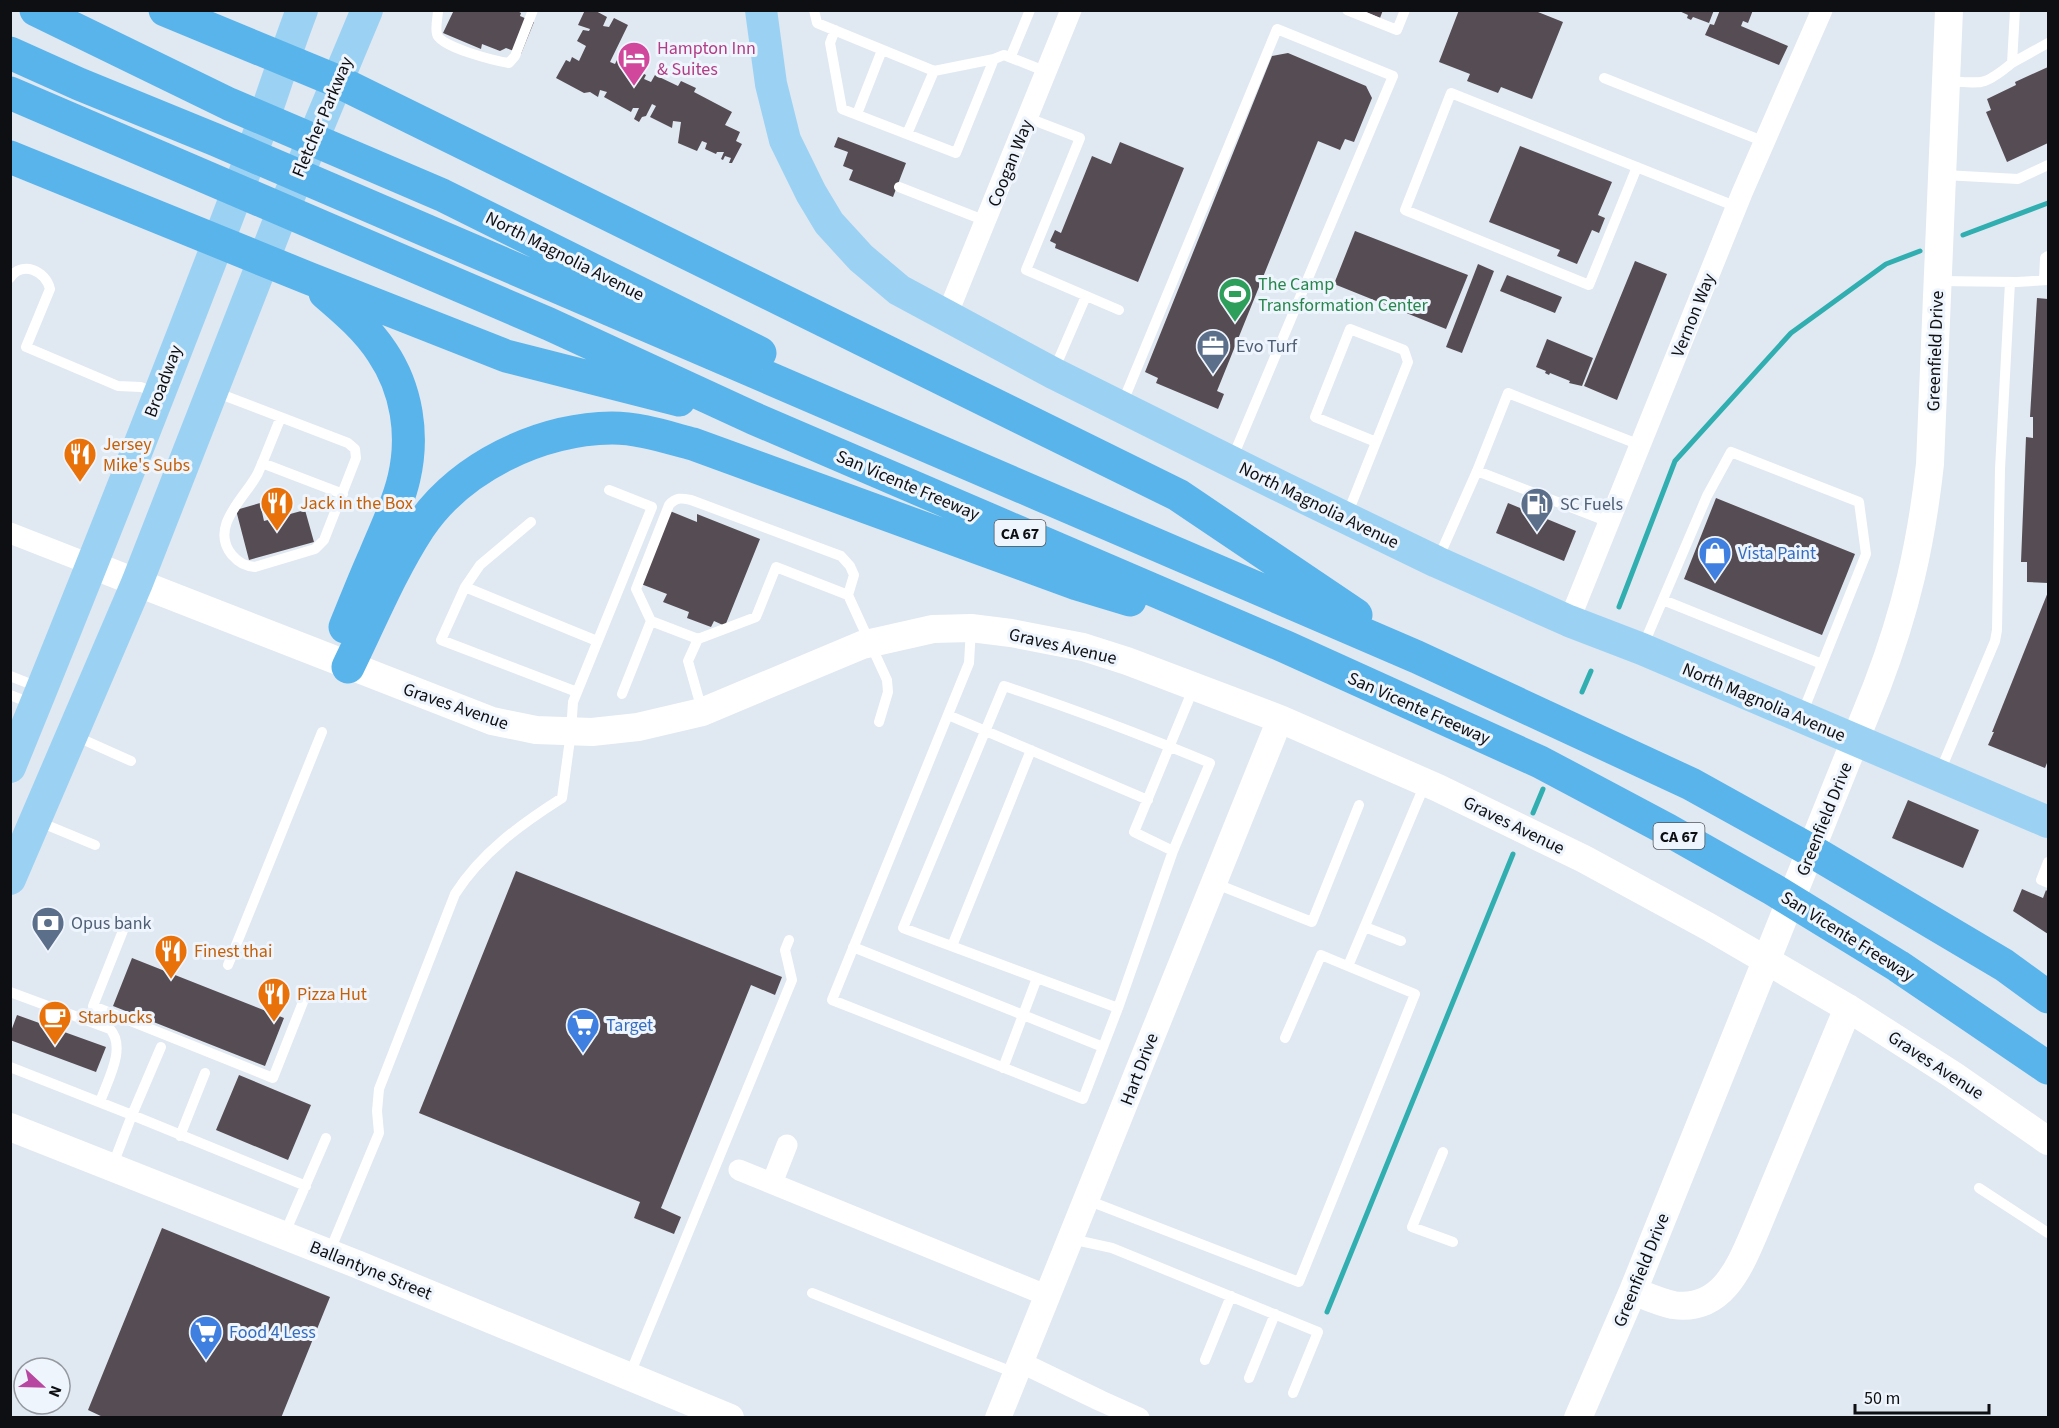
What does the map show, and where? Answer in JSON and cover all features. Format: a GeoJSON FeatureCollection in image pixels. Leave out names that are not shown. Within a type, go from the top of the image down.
{"type":"FeatureCollection","features":[{"type":"Feature","properties":{"kind":"highway","name":"North Magnolia Avenue"},"geometry":{"type":"LineString","coordinates":[[36,10],[230,105],[442,195],[1087,516]]}},
{"type":"Feature","properties":{"kind":"highway"},"geometry":{"type":"LineString","coordinates":[[165,10],[337,81],[1179,495],[1417,657]]}},
{"type":"Feature","properties":{"kind":"highway"},"geometry":{"type":"LineString","coordinates":[[10,53],[1417,657],[1690,784],[1851,874],[2004,965],[2049,996]]}},
{"type":"Feature","properties":{"kind":"highway"},"geometry":{"type":"LineString","coordinates":[[10,93],[549,324],[753,418]]}},
{"type":"Feature","properties":{"kind":"highway"},"geometry":{"type":"LineString","coordinates":[[10,157],[506,356],[753,418]]}},
{"type":"Feature","properties":{"kind":"highway"},"geometry":{"type":"LineString","coordinates":[[308,278],[366,330],[383,352],[396,376],[406,405],[408,439],[404,478],[340,663]]}},
{"type":"Feature","properties":{"kind":"highway","name":"San Vicente Freeway"},"geometry":{"type":"LineString","coordinates":[[753,418],[1287,647],[1540,762],[1774,890],[1898,966],[2049,1068]]}},
{"type":"Feature","properties":{"kind":"highway"},"geometry":{"type":"LineString","coordinates":[[340,663],[420,527],[444,497],[472,474],[512,452],[549,437],[613,428],[640,430],[693,444],[1077,584],[1287,647]]}},
{"type":"Feature","properties":{"kind":"main road"},"geometry":{"type":"LineString","coordinates":[[284,59],[302,10]]}},
{"type":"Feature","properties":{"kind":"main road","name":"Fletcher Parkway"},"geometry":{"type":"LineString","coordinates":[[212,391],[278,223],[367,10]]}},
{"type":"Feature","properties":{"kind":"main road","name":"North Magnolia Avenue"},"geometry":{"type":"LineString","coordinates":[[761,10],[771,84],[785,140],[811,193],[829,223],[869,265],[899,290],[1121,407],[1437,562],[1569,621],[2048,820]]}},
{"type":"Feature","properties":{"kind":"main road","name":"Greenfield Drive"},"geometry":{"type":"LineString","coordinates":[[1578,1418],[1633,1291],[1877,686],[1911,585],[1925,507],[1932,432],[1949,10]]}},
{"type":"Feature","properties":{"kind":"main road","name":"Broadway"},"geometry":{"type":"LineString","coordinates":[[12,762],[29,696],[92,565],[244,174],[284,59]]}},
{"type":"Feature","properties":{"kind":"main road"},"geometry":{"type":"LineString","coordinates":[[10,879],[136,583],[212,391]]}},
{"type":"Feature","properties":{"kind":"main road","name":"Graves Avenue"},"geometry":{"type":"LineString","coordinates":[[92,565],[492,722],[536,730],[592,732],[638,727],[702,711],[862,645],[933,629],[971,628],[1083,647],[1127,661],[1280,720],[1426,783],[1584,859],[1848,1008],[1953,1075],[2049,1141]]}},
{"type":"Feature","properties":{"kind":"main road"},"geometry":{"type":"LineString","coordinates":[[1633,1291],[1672,1304],[1694,1305],[1712,1298],[1731,1279],[1756,1229],[1848,1008]]}},
{"type":"Feature","properties":{"kind":"main road","name":"Ballantyne Street"},"geometry":{"type":"LineString","coordinates":[[10,1127],[329,1253],[729,1418]]}},
{"type":"Feature","properties":{"kind":"street","name":"Coogan Way"},"geometry":{"type":"LineString","coordinates":[[947,315],[1071,10]]}},
{"type":"Feature","properties":{"kind":"street","name":"Vernon Way"},"geometry":{"type":"LineString","coordinates":[[1569,621],[1737,207],[1822,10]]}},
{"type":"Feature","properties":{"kind":"street","name":"Graves Avenue"},"geometry":{"type":"LineString","coordinates":[[10,533],[92,565]]}},
{"type":"Feature","properties":{"kind":"street","name":"Hart Drive"},"geometry":{"type":"LineString","coordinates":[[998,1418],[1280,720]]}},
{"type":"Feature","properties":{"kind":"street"},"geometry":{"type":"LineString","coordinates":[[772,1183],[787,1145]]}},
{"type":"Feature","properties":{"kind":"street"},"geometry":{"type":"LineString","coordinates":[[739,1170],[1048,1296]]}},
{"type":"Feature","properties":{"kind":"street"},"geometry":{"type":"LineString","coordinates":[[1018,1368],[1139,1418]]}},
{"type":"Feature","properties":{"kind":"lane"},"geometry":{"type":"LineString","coordinates":[[438,10],[437,34],[440,41],[479,56],[509,63],[515,56],[533,10]]}},
{"type":"Feature","properties":{"kind":"lane"},"geometry":{"type":"LineString","coordinates":[[814,10],[817,23],[934,71],[1004,55],[1047,72]]}},
{"type":"Feature","properties":{"kind":"lane"},"geometry":{"type":"LineString","coordinates":[[1011,56],[1030,10]]}},
{"type":"Feature","properties":{"kind":"lane"},"geometry":{"type":"LineString","coordinates":[[1347,10],[1397,30],[1405,10]]}},
{"type":"Feature","properties":{"kind":"lane"},"geometry":{"type":"LineString","coordinates":[[2012,63],[2015,10]]}},
{"type":"Feature","properties":{"kind":"lane"},"geometry":{"type":"LineString","coordinates":[[1121,407],[1277,29],[1393,76],[1231,462]]}},
{"type":"Feature","properties":{"kind":"lane"},"geometry":{"type":"LineString","coordinates":[[835,30],[830,43],[842,109],[956,153],[994,59]]}},
{"type":"Feature","properties":{"kind":"lane"},"geometry":{"type":"LineString","coordinates":[[1946,81],[1986,82],[1993,80],[2012,63],[2049,43]]}},
{"type":"Feature","properties":{"kind":"lane"},"geometry":{"type":"LineString","coordinates":[[857,114],[882,50]]}},
{"type":"Feature","properties":{"kind":"lane"},"geometry":{"type":"LineString","coordinates":[[908,134],[934,71]]}},
{"type":"Feature","properties":{"kind":"lane"},"geometry":{"type":"LineString","coordinates":[[1604,78],[1765,142]]}},
{"type":"Feature","properties":{"kind":"lane"},"geometry":{"type":"LineString","coordinates":[[1637,167],[1589,285],[1405,210],[1451,93],[1637,167],[1737,207]]}},
{"type":"Feature","properties":{"kind":"lane"},"geometry":{"type":"LineString","coordinates":[[1028,118],[1080,138],[1026,270],[1119,310]]}},
{"type":"Feature","properties":{"kind":"lane"},"geometry":{"type":"LineString","coordinates":[[1942,175],[2018,179],[2049,165]]}},
{"type":"Feature","properties":{"kind":"lane"},"geometry":{"type":"LineString","coordinates":[[899,187],[986,222]]}},
{"type":"Feature","properties":{"kind":"lane"},"geometry":{"type":"LineString","coordinates":[[1938,281],[2046,280],[2045,258],[2049,256]]}},
{"type":"Feature","properties":{"kind":"lane"},"geometry":{"type":"LineString","coordinates":[[10,278],[14,272],[22,268],[42,273],[48,280],[50,289],[26,347],[118,386],[141,387],[158,394]]}},
{"type":"Feature","properties":{"kind":"lane"},"geometry":{"type":"LineString","coordinates":[[1938,776],[1995,640],[1997,630],[2000,469],[2010,282]]}},
{"type":"Feature","properties":{"kind":"lane"},"geometry":{"type":"LineString","coordinates":[[1053,372],[1086,296]]}},
{"type":"Feature","properties":{"kind":"lane"},"geometry":{"type":"LineString","coordinates":[[1346,518],[1408,362],[1404,350],[1350,329],[1315,417],[1376,442]]}},
{"type":"Feature","properties":{"kind":"lane"},"geometry":{"type":"LineString","coordinates":[[212,391],[281,417],[348,443],[356,449],[356,458],[324,540],[315,549],[255,567],[246,566],[239,563],[228,550],[225,540],[227,522],[238,501],[257,476],[281,417]]}},
{"type":"Feature","properties":{"kind":"lane"},"geometry":{"type":"LineString","coordinates":[[1437,562],[1508,393],[1640,445]]}},
{"type":"Feature","properties":{"kind":"lane"},"geometry":{"type":"LineString","coordinates":[[1642,650],[1707,496],[1731,452],[1859,502],[1866,554],[1801,717]]}},
{"type":"Feature","properties":{"kind":"lane"},"geometry":{"type":"LineString","coordinates":[[262,463],[343,494]]}},
{"type":"Feature","properties":{"kind":"lane"},"geometry":{"type":"LineString","coordinates":[[1477,471],[1609,522]]}},
{"type":"Feature","properties":{"kind":"lane"},"geometry":{"type":"LineString","coordinates":[[329,1253],[379,1133],[377,1111],[379,1089],[455,894],[464,880],[497,845],[526,820],[562,798],[573,702],[652,507],[609,490]]}},
{"type":"Feature","properties":{"kind":"lane"},"geometry":{"type":"LineString","coordinates":[[848,595],[776,567],[756,617],[698,639],[651,621],[636,588],[669,505],[680,498],[841,556],[854,575],[848,595],[887,680],[888,692],[879,723]]}},
{"type":"Feature","properties":{"kind":"lane"},"geometry":{"type":"LineString","coordinates":[[531,522],[480,564],[465,587],[441,640],[577,692]]}},
{"type":"Feature","properties":{"kind":"lane"},"geometry":{"type":"LineString","coordinates":[[465,587],[597,641]]}},
{"type":"Feature","properties":{"kind":"lane"},"geometry":{"type":"LineString","coordinates":[[1663,600],[1822,664]]}},
{"type":"Feature","properties":{"kind":"lane"},"geometry":{"type":"LineString","coordinates":[[622,694],[651,621]]}},
{"type":"Feature","properties":{"kind":"lane"},"geometry":{"type":"LineString","coordinates":[[971,628],[969,663],[831,1000],[1083,1099],[1118,1008],[1173,851],[1210,763],[1088,714],[1004,686],[903,928],[1118,1008]]}},
{"type":"Feature","properties":{"kind":"lane"},"geometry":{"type":"LineString","coordinates":[[698,639],[688,661],[702,711]]}},
{"type":"Feature","properties":{"kind":"lane"},"geometry":{"type":"LineString","coordinates":[[10,676],[29,696]]}},
{"type":"Feature","properties":{"kind":"lane"},"geometry":{"type":"LineString","coordinates":[[1173,851],[1134,832],[1194,687]]}},
{"type":"Feature","properties":{"kind":"lane"},"geometry":{"type":"LineString","coordinates":[[948,715],[1148,800]]}},
{"type":"Feature","properties":{"kind":"lane"},"geometry":{"type":"LineString","coordinates":[[228,965],[322,732]]}},
{"type":"Feature","properties":{"kind":"lane"},"geometry":{"type":"LineString","coordinates":[[72,734],[130,761]]}},
{"type":"Feature","properties":{"kind":"lane"},"geometry":{"type":"LineString","coordinates":[[952,946],[1031,750]]}},
{"type":"Feature","properties":{"kind":"lane"},"geometry":{"type":"LineString","coordinates":[[1348,966],[1426,783]]}},
{"type":"Feature","properties":{"kind":"lane"},"geometry":{"type":"LineString","coordinates":[[1214,882],[1312,922],[1359,805]]}},
{"type":"Feature","properties":{"kind":"lane"},"geometry":{"type":"LineString","coordinates":[[35,821],[95,845]]}},
{"type":"Feature","properties":{"kind":"lane"},"geometry":{"type":"LineString","coordinates":[[2049,862],[2041,880],[2049,883]]}},
{"type":"Feature","properties":{"kind":"lane"},"geometry":{"type":"LineString","coordinates":[[126,923],[93,1006],[273,1078],[305,997]]}},
{"type":"Feature","properties":{"kind":"lane"},"geometry":{"type":"LineString","coordinates":[[1365,927],[1401,940]]}},
{"type":"Feature","properties":{"kind":"lane"},"geometry":{"type":"LineString","coordinates":[[629,1376],[792,980],[785,950],[789,940]]}},
{"type":"Feature","properties":{"kind":"lane"},"geometry":{"type":"LineString","coordinates":[[853,947],[1103,1047]]}},
{"type":"Feature","properties":{"kind":"lane"},"geometry":{"type":"LineString","coordinates":[[1086,1200],[1299,1282],[1415,994],[1321,955],[1285,1038]]}},
{"type":"Feature","properties":{"kind":"lane"},"geometry":{"type":"LineString","coordinates":[[1003,1068],[1037,978]]}},
{"type":"Feature","properties":{"kind":"lane"},"geometry":{"type":"LineString","coordinates":[[10,992],[110,1029],[115,1035],[118,1049],[100,1102]]}},
{"type":"Feature","properties":{"kind":"lane"},"geometry":{"type":"LineString","coordinates":[[112,1167],[161,1047]]}},
{"type":"Feature","properties":{"kind":"lane"},"geometry":{"type":"LineString","coordinates":[[10,1066],[306,1186]]}},
{"type":"Feature","properties":{"kind":"lane"},"geometry":{"type":"LineString","coordinates":[[180,1136],[205,1073]]}},
{"type":"Feature","properties":{"kind":"lane"},"geometry":{"type":"LineString","coordinates":[[284,1235],[326,1138]]}},
{"type":"Feature","properties":{"kind":"lane"},"geometry":{"type":"LineString","coordinates":[[1443,1152],[1412,1227],[1453,1242]]}},
{"type":"Feature","properties":{"kind":"lane"},"geometry":{"type":"LineString","coordinates":[[1979,1188],[2049,1233]]}},
{"type":"Feature","properties":{"kind":"lane"},"geometry":{"type":"LineString","coordinates":[[1071,1239],[1113,1248],[1318,1332],[1293,1393]]}},
{"type":"Feature","properties":{"kind":"lane"},"geometry":{"type":"LineString","coordinates":[[812,1293],[1018,1368]]}},
{"type":"Feature","properties":{"kind":"lane"},"geometry":{"type":"LineString","coordinates":[[1205,1360],[1231,1296]]}},
{"type":"Feature","properties":{"kind":"lane"},"geometry":{"type":"LineString","coordinates":[[1249,1378],[1275,1314]]}},
{"type":"Feature","properties":{"kind":"building"},"geometry":{"type":"Polygon","coordinates":[[[454,10],[516,10],[521,13],[520,16],[534,22],[521,54],[506,48],[500,51],[482,44],[481,49],[443,33],[454,10]]]}},
{"type":"Feature","properties":{"kind":"building","name":"Hampton Inn & Suites"},"geometry":{"type":"Polygon","coordinates":[[[585,10],[594,10],[607,17],[603,26],[609,27],[614,18],[628,25],[610,62],[615,64],[617,60],[646,75],[644,79],[651,82],[655,75],[678,86],[681,81],[696,88],[694,92],[732,112],[725,125],[740,132],[736,141],[742,144],[732,163],[729,163],[731,158],[725,156],[723,160],[721,159],[724,152],[716,154],[705,149],[707,143],[702,141],[697,151],[678,143],[681,122],[673,121],[672,128],[650,117],[656,106],[652,104],[646,116],[642,117],[639,122],[634,119],[639,108],[633,108],[631,112],[604,97],[607,92],[600,90],[598,97],[590,92],[584,93],[556,78],[566,60],[570,62],[572,57],[579,61],[586,46],[577,41],[583,30],[589,31],[590,29],[578,25],[585,10]]]}},
{"type":"Feature","properties":{"kind":"building"},"geometry":{"type":"Polygon","coordinates":[[[1362,10],[1383,10],[1380,18],[1362,10]]]}},
{"type":"Feature","properties":{"kind":"building"},"geometry":{"type":"Polygon","coordinates":[[[1459,10],[1533,10],[1563,22],[1532,99],[1501,87],[1498,93],[1467,81],[1470,74],[1439,62],[1459,10]]]}},
{"type":"Feature","properties":{"kind":"building"},"geometry":{"type":"Polygon","coordinates":[[[1677,10],[1714,10],[1709,23],[1693,17],[1691,20],[1687,18],[1688,15],[1677,10]]]}},
{"type":"Feature","properties":{"kind":"building"},"geometry":{"type":"Polygon","coordinates":[[[1720,10],[1753,10],[1748,23],[1743,21],[1741,26],[1788,46],[1779,65],[1705,35],[1710,24],[1714,25],[1720,10]]]}},
{"type":"Feature","properties":{"kind":"building"},"geometry":{"type":"Polygon","coordinates":[[[1288,53],[1366,86],[1372,98],[1354,142],[1345,139],[1340,150],[1318,141],[1217,391],[1224,394],[1218,409],[1156,383],[1158,378],[1145,372],[1272,56],[1288,53]]]}},
{"type":"Feature","properties":{"kind":"building"},"geometry":{"type":"Polygon","coordinates":[[[2048,67],[2048,143],[2007,162],[1986,112],[1991,110],[1987,99],[2016,85],[2015,82],[2048,67]]]}},
{"type":"Feature","properties":{"kind":"building"},"geometry":{"type":"Polygon","coordinates":[[[838,137],[906,163],[893,197],[849,180],[853,170],[843,166],[848,152],[834,147],[838,137]]]}},
{"type":"Feature","properties":{"kind":"building"},"geometry":{"type":"Polygon","coordinates":[[[1120,142],[1184,168],[1138,282],[1055,248],[1056,244],[1050,241],[1055,230],[1061,233],[1092,156],[1111,164],[1120,142]]]}},
{"type":"Feature","properties":{"kind":"building"},"geometry":{"type":"Polygon","coordinates":[[[1520,146],[1612,182],[1598,215],[1605,218],[1599,233],[1592,230],[1577,264],[1557,256],[1560,250],[1489,222],[1520,146]]]}},
{"type":"Feature","properties":{"kind":"building"},"geometry":{"type":"Polygon","coordinates":[[[1355,231],[1468,275],[1446,329],[1334,284],[1355,231]]]}},
{"type":"Feature","properties":{"kind":"building"},"geometry":{"type":"Polygon","coordinates":[[[1635,261],[1667,274],[1617,400],[1584,386],[1635,261]]]}},
{"type":"Feature","properties":{"kind":"building"},"geometry":{"type":"Polygon","coordinates":[[[1478,264],[1494,271],[1462,353],[1446,347],[1478,264]]]}},
{"type":"Feature","properties":{"kind":"building"},"geometry":{"type":"Polygon","coordinates":[[[1507,275],[1562,297],[1555,313],[1500,291],[1507,275]]]}},
{"type":"Feature","properties":{"kind":"building"},"geometry":{"type":"Polygon","coordinates":[[[2037,298],[2048,299],[2048,583],[2027,582],[2027,562],[2021,562],[2026,437],[2033,438],[2033,417],[2030,417],[2037,298]]]}},
{"type":"Feature","properties":{"kind":"building"},"geometry":{"type":"Polygon","coordinates":[[[1547,339],[1593,358],[1582,386],[1569,383],[1570,381],[1550,373],[1549,375],[1545,373],[1546,371],[1536,367],[1547,339]]]}},
{"type":"Feature","properties":{"kind":"building"},"geometry":{"type":"Polygon","coordinates":[[[1716,498],[1855,554],[1822,635],[1684,579],[1716,498]]]}},
{"type":"Feature","properties":{"kind":"building","name":"Jack in the Box"},"geometry":{"type":"Polygon","coordinates":[[[260,503],[264,521],[305,510],[314,542],[249,560],[236,510],[260,503]]]}},
{"type":"Feature","properties":{"kind":"building"},"geometry":{"type":"Polygon","coordinates":[[[1508,503],[1576,531],[1564,561],[1496,533],[1508,503]]]}},
{"type":"Feature","properties":{"kind":"building"},"geometry":{"type":"Polygon","coordinates":[[[670,511],[697,522],[697,514],[760,539],[725,626],[714,621],[711,627],[687,618],[689,612],[663,602],[667,594],[641,584],[670,511]]]}},
{"type":"Feature","properties":{"kind":"building"},"geometry":{"type":"Polygon","coordinates":[[[2048,592],[2048,764],[2045,768],[1988,745],[2048,592]]]}},
{"type":"Feature","properties":{"kind":"building"},"geometry":{"type":"Polygon","coordinates":[[[1908,800],[1979,830],[1963,868],[1892,838],[1908,800]]]}},
{"type":"Feature","properties":{"kind":"building","name":"Target"},"geometry":{"type":"Polygon","coordinates":[[[516,871],[782,977],[775,995],[751,985],[661,1208],[681,1217],[674,1234],[634,1218],[640,1202],[419,1113],[516,871]]]}},
{"type":"Feature","properties":{"kind":"building"},"geometry":{"type":"Polygon","coordinates":[[[2022,889],[2043,898],[2046,890],[2048,892],[2048,934],[2013,911],[2022,889]]]}},
{"type":"Feature","properties":{"kind":"building"},"geometry":{"type":"Polygon","coordinates":[[[132,958],[284,1018],[265,1066],[113,1006],[132,958]]]}},
{"type":"Feature","properties":{"kind":"building"},"geometry":{"type":"Polygon","coordinates":[[[17,1015],[106,1047],[96,1072],[10,1040],[17,1015]]]}},
{"type":"Feature","properties":{"kind":"building"},"geometry":{"type":"Polygon","coordinates":[[[239,1075],[311,1105],[288,1160],[216,1130],[239,1075]]]}},
{"type":"Feature","properties":{"kind":"building","name":"Food 4 Less"},"geometry":{"type":"Polygon","coordinates":[[[162,1228],[330,1297],[281,1418],[105,1418],[88,1410],[162,1228]]]}},
{"type":"Feature","properties":{"kind":"waterway"},"geometry":{"type":"LineString","coordinates":[[1963,235],[2048,203]]}},
{"type":"Feature","properties":{"kind":"waterway"},"geometry":{"type":"LineString","coordinates":[[1619,607],[1675,461],[1791,333],[1886,264],[1920,251]]}},
{"type":"Feature","properties":{"kind":"waterway"},"geometry":{"type":"LineString","coordinates":[[1582,692],[1591,671]]}},
{"type":"Feature","properties":{"kind":"waterway"},"geometry":{"type":"LineString","coordinates":[[1533,813],[1543,789]]}},
{"type":"Feature","properties":{"kind":"waterway"},"geometry":{"type":"LineString","coordinates":[[1327,1312],[1513,854]]}},
{"type":"Feature","properties":{"kind":"place","name":"Hampton Inn & Suites"},"geometry":{"type":"Point","coordinates":[634,87]}},
{"type":"Feature","properties":{"kind":"place","name":"The Camp Transformation Center"},"geometry":{"type":"Point","coordinates":[1235,323]}},
{"type":"Feature","properties":{"kind":"place","name":"Evo Turf"},"geometry":{"type":"Point","coordinates":[1213,375]}},
{"type":"Feature","properties":{"kind":"place","name":"Jersey Mike's Subs"},"geometry":{"type":"Point","coordinates":[80,483]}},
{"type":"Feature","properties":{"kind":"place","name":"Jack in the Box"},"geometry":{"type":"Point","coordinates":[277,532]}},
{"type":"Feature","properties":{"kind":"place","name":"SC Fuels"},"geometry":{"type":"Point","coordinates":[1537,533]}},
{"type":"Feature","properties":{"kind":"place","name":"Vista Paint"},"geometry":{"type":"Point","coordinates":[1715,582]}},
{"type":"Feature","properties":{"kind":"place","name":"Opus bank"},"geometry":{"type":"Point","coordinates":[48,952]}},
{"type":"Feature","properties":{"kind":"place","name":"Finest thai"},"geometry":{"type":"Point","coordinates":[171,980]}},
{"type":"Feature","properties":{"kind":"place","name":"Pizza Hut"},"geometry":{"type":"Point","coordinates":[274,1023]}},
{"type":"Feature","properties":{"kind":"place","name":"Starbucks"},"geometry":{"type":"Point","coordinates":[55,1046]}},
{"type":"Feature","properties":{"kind":"place","name":"Target"},"geometry":{"type":"Point","coordinates":[583,1054]}},
{"type":"Feature","properties":{"kind":"place","name":"Food 4 Less"},"geometry":{"type":"Point","coordinates":[206,1361]}}]}
